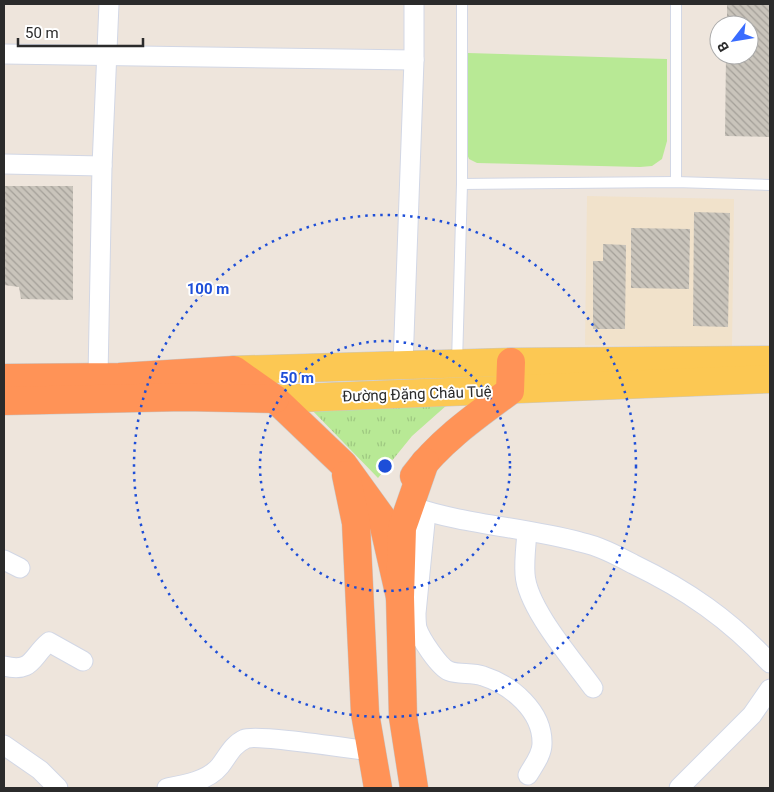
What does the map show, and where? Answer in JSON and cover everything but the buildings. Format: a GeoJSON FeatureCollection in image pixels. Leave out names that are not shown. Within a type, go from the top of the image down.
{"type":"FeatureCollection","features":[{"type":"Feature","properties":{"kind":"highway"},"geometry":{"type":"LineString","coordinates":[[360,588],[382,518],[424,462],[465,424],[510,391],[511,362]]}},
{"type":"Feature","properties":{"kind":"highway","name":"Đường Đặng Châu Tuệ"},"geometry":{"type":"LineString","coordinates":[[4,378],[98,377],[234,370]]}},
{"type":"Feature","properties":{"kind":"highway"},"geometry":{"type":"LineString","coordinates":[[234,370],[275,399],[343,464],[382,518],[400,596]]}},
{"type":"Feature","properties":{"kind":"highway","name":"Đường Đặng Châu Tuệ"},"geometry":{"type":"LineString","coordinates":[[4,401],[184,397],[275,399]]}},
{"type":"Feature","properties":{"kind":"highway"},"geometry":{"type":"LineString","coordinates":[[414,788],[403,717],[400,596],[402,528],[418,509],[424,462]]}},
{"type":"Feature","properties":{"kind":"highway"},"geometry":{"type":"LineString","coordinates":[[343,464],[356,523],[365,713],[378,788]]}},
{"type":"Feature","properties":{"kind":"main road","name":"Đường Đặng Châu Tuệ"},"geometry":{"type":"LineString","coordinates":[[234,370],[511,362],[770,360]]}},
{"type":"Feature","properties":{"kind":"main road","name":"Đường Đặng Châu Tuệ"},"geometry":{"type":"LineString","coordinates":[[275,399],[770,379]]}},
{"type":"Feature","properties":{"kind":"street"},"geometry":{"type":"LineString","coordinates":[[98,377],[102,166],[108,4]]}},
{"type":"Feature","properties":{"kind":"street"},"geometry":{"type":"LineString","coordinates":[[403,365],[414,60],[414,4]]}},
{"type":"Feature","properties":{"kind":"street"},"geometry":{"type":"LineString","coordinates":[[4,54],[414,60]]}},
{"type":"Feature","properties":{"kind":"street"},"geometry":{"type":"LineString","coordinates":[[4,164],[102,166]]}},
{"type":"Feature","properties":{"kind":"street"},"geometry":{"type":"LineString","coordinates":[[528,775],[543,745],[540,729],[523,700],[497,682],[483,676],[448,671],[440,664],[417,628],[418,509],[580,542],[603,549],[664,579],[728,621],[769,660]]}},
{"type":"Feature","properties":{"kind":"street"},"geometry":{"type":"LineString","coordinates":[[527,532],[525,574],[529,594],[537,610],[593,688]]}},
{"type":"Feature","properties":{"kind":"street"},"geometry":{"type":"LineString","coordinates":[[4,666],[15,669],[25,667],[49,642],[83,661]]}},
{"type":"Feature","properties":{"kind":"street"},"geometry":{"type":"LineString","coordinates":[[679,788],[752,715],[770,689]]}},
{"type":"Feature","properties":{"kind":"street"},"geometry":{"type":"LineString","coordinates":[[167,788],[187,784],[211,773],[220,766],[230,750],[251,737],[371,751]]}},
{"type":"Feature","properties":{"kind":"street"},"geometry":{"type":"LineString","coordinates":[[4,744],[40,770],[58,788]]}},
{"type":"Feature","properties":{"kind":"lane"},"geometry":{"type":"LineString","coordinates":[[457,364],[462,184],[462,4]]}},
{"type":"Feature","properties":{"kind":"lane"},"geometry":{"type":"LineString","coordinates":[[676,4],[676,182]]}},
{"type":"Feature","properties":{"kind":"lane"},"geometry":{"type":"LineString","coordinates":[[462,184],[676,182],[770,184]]}},
{"type":"Feature","properties":{"kind":"shaded area"},"geometry":{"type":"Polygon","coordinates":[[[587,196],[734,199],[732,348],[585,345],[587,196]]]}},
{"type":"Feature","properties":{"kind":"green space"},"geometry":{"type":"Polygon","coordinates":[[[468,53],[667,59],[667,141],[662,159],[652,166],[640,167],[477,163],[469,159],[467,154],[468,53]]]}},
{"type":"Feature","properties":{"kind":"green space"},"geometry":{"type":"Polygon","coordinates":[[[447,405],[412,436],[378,478],[309,407],[447,405]]]}}]}
